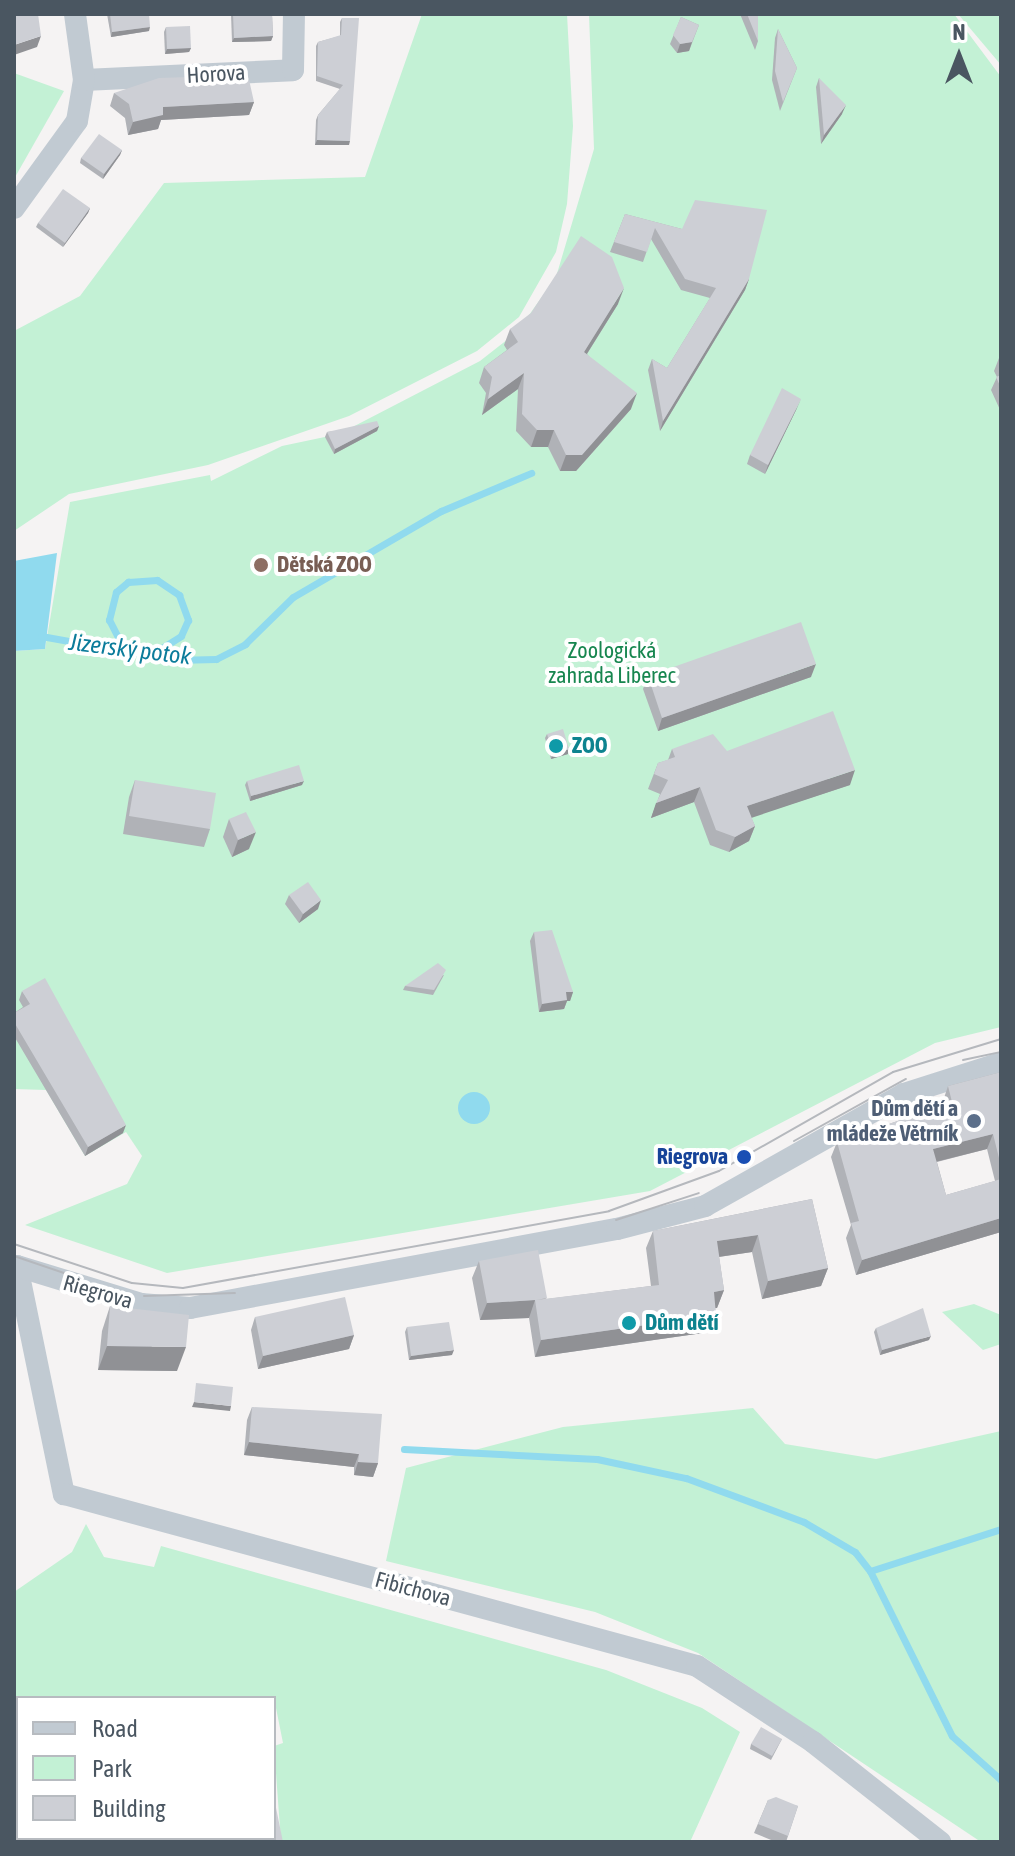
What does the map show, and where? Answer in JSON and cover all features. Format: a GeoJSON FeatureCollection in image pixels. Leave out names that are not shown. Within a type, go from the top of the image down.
{"type":"FeatureCollection","features":[{"type":"Feature","properties":{"kind":"street"},"geometry":{"type":"LineString","coordinates":[[14,208],[77,121],[84,80],[75,14]]}},
{"type":"Feature","properties":{"kind":"street","name":"Horova"},"geometry":{"type":"LineString","coordinates":[[84,80],[293,70],[294,14]]}},
{"type":"Feature","properties":{"kind":"street","name":"Riegrova"},"geometry":{"type":"LineString","coordinates":[[16,1265],[141,1304],[190,1308],[617,1229],[705,1206],[904,1094],[1001,1063]]}},
{"type":"Feature","properties":{"kind":"street","name":"Fibichova"},"geometry":{"type":"LineString","coordinates":[[16,1265],[64,1494],[697,1666],[813,1742],[940,1842]]}},
{"type":"Feature","properties":{"kind":"green space"},"geometry":{"type":"Polygon","coordinates":[[[422,14],[567,14],[573,126],[567,204],[556,252],[519,317],[477,351],[349,416],[208,465],[69,494],[14,531],[14,331],[80,296],[164,183],[365,177],[422,14]]]}},
{"type":"Feature","properties":{"kind":"green space","name":"Zoologická zahrada Liberec"},"geometry":{"type":"Polygon","coordinates":[[[589,14],[954,14],[1001,77],[1001,1027],[935,1043],[650,1191],[167,1273],[25,1225],[127,1184],[142,1156],[126,1132],[85,1156],[46,1090],[14,1089],[14,651],[45,649],[70,502],[210,475],[211,481],[282,446],[339,434],[480,361],[517,332],[556,277],[594,149],[589,14]]]}},
{"type":"Feature","properties":{"kind":"green space"},"geometry":{"type":"Polygon","coordinates":[[[958,14],[1001,14],[1001,65],[958,14]]]}},
{"type":"Feature","properties":{"kind":"green space"},"geometry":{"type":"Polygon","coordinates":[[[14,73],[64,91],[14,179],[14,73]]]}},
{"type":"Feature","properties":{"kind":"green space"},"geometry":{"type":"Polygon","coordinates":[[[974,1304],[1001,1315],[1001,1344],[983,1350],[942,1312],[974,1304]]]}},
{"type":"Feature","properties":{"kind":"green space"},"geometry":{"type":"Polygon","coordinates":[[[753,1408],[785,1444],[876,1459],[1001,1431],[1001,1842],[981,1842],[698,1653],[595,1612],[386,1561],[406,1468],[563,1427],[753,1408]]]}},
{"type":"Feature","properties":{"kind":"green space"},"geometry":{"type":"Polygon","coordinates":[[[86,1524],[104,1557],[154,1567],[161,1546],[606,1670],[702,1708],[740,1732],[690,1842],[281,1842],[276,1745],[283,1743],[276,1696],[16,1696],[16,1840],[35,1842],[14,1842],[14,1592],[72,1552],[86,1524]]]}},
{"type":"Feature","properties":{"kind":"water"},"geometry":{"type":"Polygon","coordinates":[[[57,553],[45,649],[14,651],[14,561],[57,553]]]}},
{"type":"Feature","properties":{"kind":"water"},"geometry":{"type":"Polygon","coordinates":[[[474,1092],[486,1096],[490,1108],[486,1120],[474,1124],[462,1120],[458,1108],[462,1096],[474,1092]]]}},
{"type":"Feature","properties":{"kind":"building"},"geometry":{"type":"Polygon","coordinates":[[[14,14],[38,14],[41,36],[14,45],[14,14]]]}},
{"type":"Feature","properties":{"kind":"building"},"geometry":{"type":"Polygon","coordinates":[[[110,14],[149,14],[150,27],[112,32],[110,14]]]}},
{"type":"Feature","properties":{"kind":"building"},"geometry":{"type":"Polygon","coordinates":[[[233,14],[272,14],[273,36],[234,38],[233,14]]]}},
{"type":"Feature","properties":{"kind":"building"},"geometry":{"type":"Polygon","coordinates":[[[747,14],[758,14],[758,41],[747,14]]]}},
{"type":"Feature","properties":{"kind":"building"},"geometry":{"type":"Polygon","coordinates":[[[681,17],[699,25],[692,42],[680,44],[673,35],[681,17]]]}},
{"type":"Feature","properties":{"kind":"building"},"geometry":{"type":"Polygon","coordinates":[[[342,18],[359,18],[350,141],[317,140],[318,115],[343,85],[317,76],[318,42],[341,35],[342,18]]]}},
{"type":"Feature","properties":{"kind":"building"},"geometry":{"type":"Polygon","coordinates":[[[190,26],[191,48],[167,49],[166,27],[190,26]]]}},
{"type":"Feature","properties":{"kind":"building"},"geometry":{"type":"Polygon","coordinates":[[[778,29],[797,68],[783,102],[775,71],[778,29]]]}},
{"type":"Feature","properties":{"kind":"building"},"geometry":{"type":"Polygon","coordinates":[[[248,75],[254,102],[163,107],[163,115],[133,122],[129,104],[114,93],[159,78],[248,75]]]}},
{"type":"Feature","properties":{"kind":"building"},"geometry":{"type":"Polygon","coordinates":[[[819,78],[846,105],[824,135],[819,78]]]}},
{"type":"Feature","properties":{"kind":"building"},"geometry":{"type":"Polygon","coordinates":[[[99,134],[122,150],[104,174],[81,158],[99,134]]]}},
{"type":"Feature","properties":{"kind":"building"},"geometry":{"type":"Polygon","coordinates":[[[63,189],[90,208],[65,243],[38,223],[63,189]]]}},
{"type":"Feature","properties":{"kind":"building"},"geometry":{"type":"Polygon","coordinates":[[[695,200],[767,210],[749,279],[663,421],[652,359],[667,368],[716,288],[685,279],[655,228],[647,252],[614,242],[625,214],[682,229],[695,200]]]}},
{"type":"Feature","properties":{"kind":"building"},"geometry":{"type":"Polygon","coordinates":[[[581,236],[612,257],[624,288],[584,352],[637,393],[582,455],[566,455],[554,430],[537,430],[522,414],[524,373],[488,399],[492,377],[484,367],[518,342],[510,329],[531,313],[581,236]]]}},
{"type":"Feature","properties":{"kind":"building"},"geometry":{"type":"Polygon","coordinates":[[[782,388],[801,399],[768,465],[750,455],[782,388]]]}},
{"type":"Feature","properties":{"kind":"building"},"geometry":{"type":"Polygon","coordinates":[[[377,421],[379,426],[335,449],[327,432],[377,421]]]}},
{"type":"Feature","properties":{"kind":"building"},"geometry":{"type":"Polygon","coordinates":[[[801,622],[816,664],[662,718],[648,676],[801,622]]]}},
{"type":"Feature","properties":{"kind":"building"},"geometry":{"type":"Polygon","coordinates":[[[833,711],[855,770],[747,806],[755,826],[735,837],[716,830],[700,787],[656,803],[668,780],[654,774],[658,763],[675,757],[672,749],[713,734],[727,751],[833,711]]]}},
{"type":"Feature","properties":{"kind":"building","name":"ZOO"},"geometry":{"type":"Polygon","coordinates":[[[563,729],[569,749],[553,754],[547,734],[563,729]]]}},
{"type":"Feature","properties":{"kind":"building"},"geometry":{"type":"Polygon","coordinates":[[[299,765],[304,781],[251,796],[247,781],[299,765]]]}},
{"type":"Feature","properties":{"kind":"building"},"geometry":{"type":"Polygon","coordinates":[[[135,780],[216,793],[210,829],[129,816],[135,780]]]}},
{"type":"Feature","properties":{"kind":"building"},"geometry":{"type":"Polygon","coordinates":[[[246,812],[256,832],[238,840],[229,819],[246,812]]]}},
{"type":"Feature","properties":{"kind":"building"},"geometry":{"type":"Polygon","coordinates":[[[308,882],[321,900],[303,914],[289,895],[308,882]]]}},
{"type":"Feature","properties":{"kind":"building"},"geometry":{"type":"Polygon","coordinates":[[[552,930],[573,992],[566,992],[567,1000],[542,1004],[534,932],[552,930]]]}},
{"type":"Feature","properties":{"kind":"building"},"geometry":{"type":"Polygon","coordinates":[[[438,963],[446,970],[434,990],[405,986],[438,963]]]}},
{"type":"Feature","properties":{"kind":"building"},"geometry":{"type":"Polygon","coordinates":[[[45,978],[126,1125],[88,1147],[14,1022],[14,1013],[30,1004],[22,991],[45,978]]]}},
{"type":"Feature","properties":{"kind":"building"},"geometry":{"type":"Polygon","coordinates":[[[1001,1072],[1001,1166],[993,1134],[933,1149],[946,1195],[1001,1179],[1001,1218],[862,1260],[851,1223],[859,1221],[837,1142],[952,1102],[948,1086],[1001,1072]]]}},
{"type":"Feature","properties":{"kind":"building"},"geometry":{"type":"Polygon","coordinates":[[[812,1199],[828,1268],[768,1281],[758,1235],[717,1241],[724,1290],[714,1292],[716,1315],[541,1340],[535,1300],[487,1303],[479,1261],[538,1250],[547,1298],[536,1300],[659,1285],[653,1231],[812,1199]]]}},
{"type":"Feature","properties":{"kind":"building"},"geometry":{"type":"Polygon","coordinates":[[[345,1297],[354,1335],[263,1356],[255,1317],[345,1297]]]}},
{"type":"Feature","properties":{"kind":"building"},"geometry":{"type":"Polygon","coordinates":[[[110,1306],[189,1315],[186,1347],[107,1346],[110,1306]]]}},
{"type":"Feature","properties":{"kind":"building"},"geometry":{"type":"Polygon","coordinates":[[[923,1308],[931,1336],[882,1350],[876,1328],[923,1308]]]}},
{"type":"Feature","properties":{"kind":"building"},"geometry":{"type":"Polygon","coordinates":[[[449,1322],[454,1350],[411,1356],[407,1327],[449,1322]]]}},
{"type":"Feature","properties":{"kind":"building"},"geometry":{"type":"Polygon","coordinates":[[[196,1383],[233,1387],[231,1406],[194,1402],[196,1383]]]}},
{"type":"Feature","properties":{"kind":"building"},"geometry":{"type":"Polygon","coordinates":[[[252,1407],[382,1414],[378,1463],[358,1462],[359,1454],[249,1442],[252,1407]]]}},
{"type":"Feature","properties":{"kind":"building"},"geometry":{"type":"Polygon","coordinates":[[[761,1727],[782,1739],[772,1756],[751,1744],[761,1727]]]}},
{"type":"Feature","properties":{"kind":"building"},"geometry":{"type":"Polygon","coordinates":[[[776,1797],[798,1806],[788,1836],[758,1824],[768,1800],[776,1797]]]}},
{"type":"Feature","properties":{"kind":"building"},"geometry":{"type":"Polygon","coordinates":[[[276,1808],[283,1842],[89,1842],[276,1840],[276,1808]]]}},
{"type":"Feature","properties":{"kind":"waterway","name":"Jizerský potok"},"geometry":{"type":"LineString","coordinates":[[41,636],[174,660],[216,659],[245,644],[293,597],[441,511],[531,473]]}},
{"type":"Feature","properties":{"kind":"waterway"},"geometry":{"type":"LineString","coordinates":[[124,649],[109,620],[116,592],[128,582],[157,580],[179,595],[188,620],[181,636],[152,654]]}},
{"type":"Feature","properties":{"kind":"waterway"},"geometry":{"type":"LineString","coordinates":[[404,1449],[597,1459],[686,1478],[804,1522],[855,1552],[870,1571],[1001,1529]]}},
{"type":"Feature","properties":{"kind":"waterway"},"geometry":{"type":"LineString","coordinates":[[870,1571],[952,1736],[1001,1780]]}},
{"type":"Feature","properties":{"kind":"tram line"},"geometry":{"type":"LineString","coordinates":[[14,1244],[132,1283],[183,1288],[609,1211],[719,1171],[893,1072],[1001,1039]]}},
{"type":"Feature","properties":{"kind":"tram line"},"geometry":{"type":"LineString","coordinates":[[963,1060],[1001,1052]]}},
{"type":"Feature","properties":{"kind":"tram line"},"geometry":{"type":"LineString","coordinates":[[794,1141],[906,1079]]}},
{"type":"Feature","properties":{"kind":"tram line"},"geometry":{"type":"LineString","coordinates":[[616,1220],[699,1193]]}},
{"type":"Feature","properties":{"kind":"tram line"},"geometry":{"type":"LineString","coordinates":[[14,1256],[67,1274]]}},
{"type":"Feature","properties":{"kind":"tram line"},"geometry":{"type":"LineString","coordinates":[[144,1296],[235,1293]]}},
{"type":"Feature","properties":{"kind":"place","name":"Dětská ZOO"},"geometry":{"type":"Point","coordinates":[261,565]}},
{"type":"Feature","properties":{"kind":"place","name":"ZOO"},"geometry":{"type":"Point","coordinates":[556,746]}},
{"type":"Feature","properties":{"kind":"place","name":"Dům dětí a mládeže Větrník"},"geometry":{"type":"Point","coordinates":[974,1121]}},
{"type":"Feature","properties":{"kind":"place","name":"Riegrova"},"geometry":{"type":"Point","coordinates":[744,1157]}},
{"type":"Feature","properties":{"kind":"place","name":"Dům dětí"},"geometry":{"type":"Point","coordinates":[629,1323]}}]}
